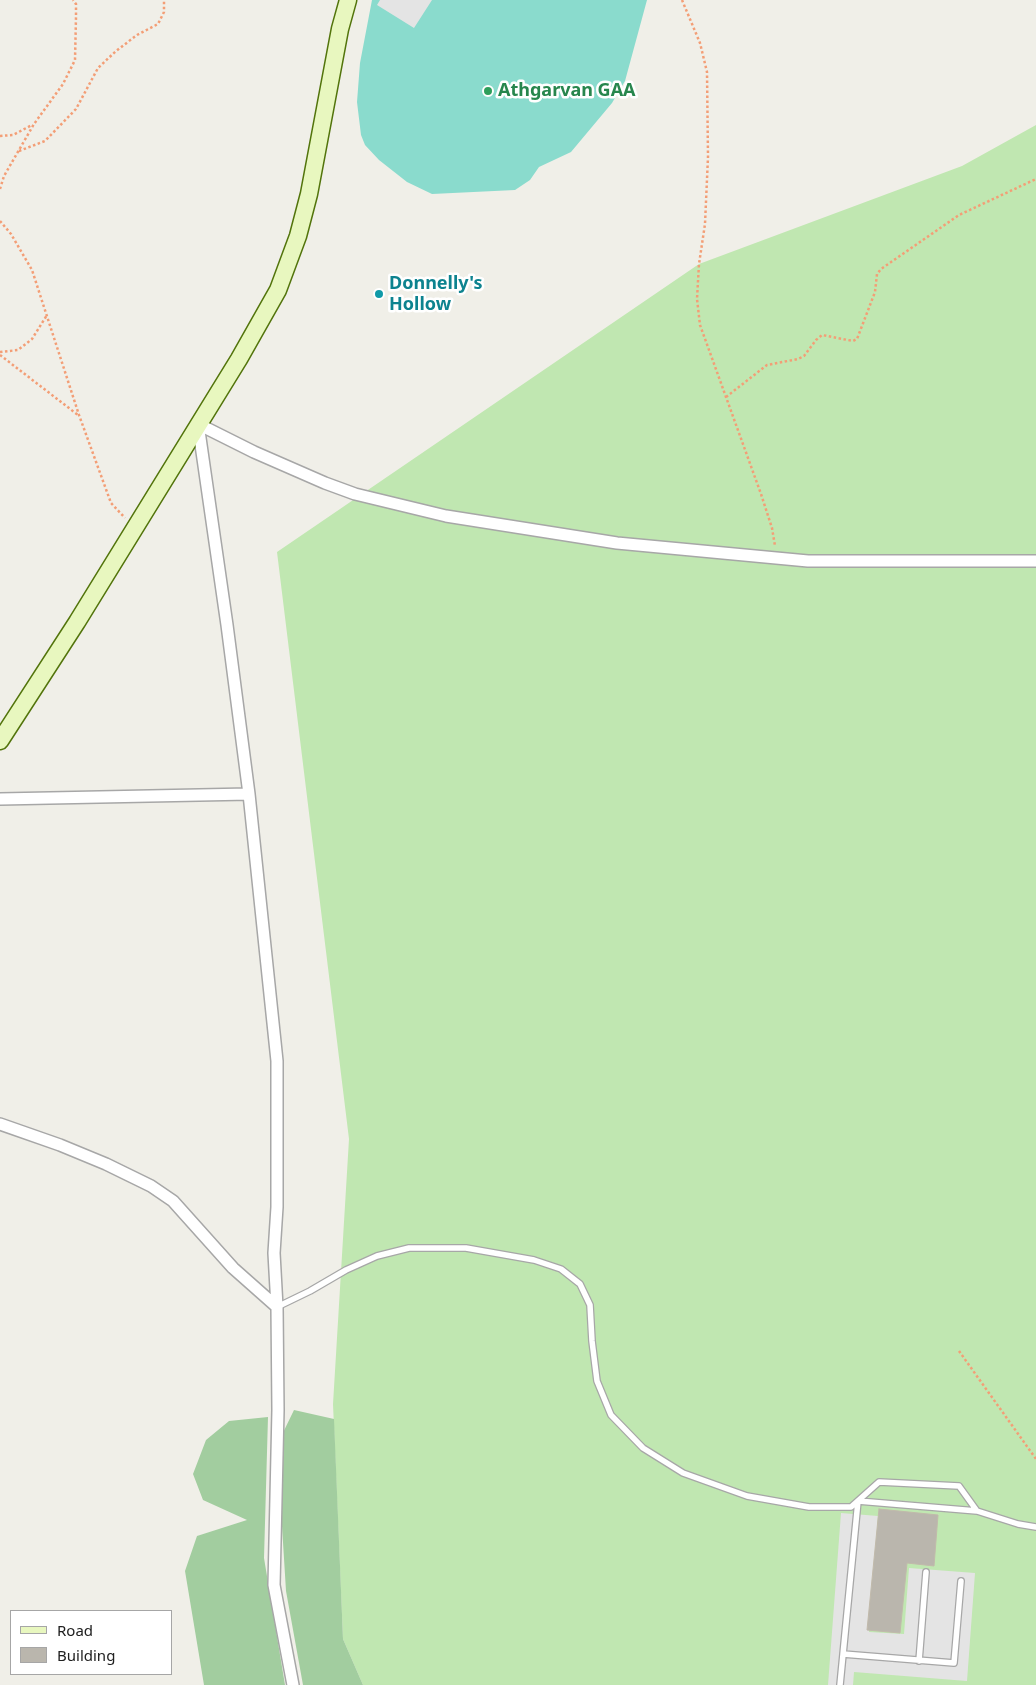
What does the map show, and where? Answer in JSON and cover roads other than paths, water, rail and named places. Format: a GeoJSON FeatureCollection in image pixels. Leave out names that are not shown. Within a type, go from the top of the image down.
{"type":"FeatureCollection","features":[{"type":"Feature","properties":{"kind":"main road"},"geometry":{"type":"LineString","coordinates":[[0,741],[135,528],[260,323],[278,290],[298,236],[316,165],[340,29],[348,0]]}},
{"type":"Feature","properties":{"kind":"street"},"geometry":{"type":"LineString","coordinates":[[198,424],[254,452],[325,483],[355,494],[446,516],[617,543],[808,561],[1036,561]]}},
{"type":"Feature","properties":{"kind":"street"},"geometry":{"type":"LineString","coordinates":[[198,424],[249,794],[277,1061],[278,1207],[274,1253],[277,1307],[278,1410],[274,1585],[294,1685]]}},
{"type":"Feature","properties":{"kind":"street"},"geometry":{"type":"LineString","coordinates":[[0,799],[249,794]]}},
{"type":"Feature","properties":{"kind":"street"},"geometry":{"type":"LineString","coordinates":[[0,1124],[91,1158],[151,1186],[173,1201],[233,1268],[277,1307]]}},
{"type":"Feature","properties":{"kind":"lane"},"geometry":{"type":"LineString","coordinates":[[277,1307],[370,1260],[408,1248],[466,1248],[534,1260],[561,1269],[580,1284],[590,1305],[597,1381],[611,1415],[643,1448],[683,1473],[747,1496],[809,1507],[852,1507],[879,1482],[959,1486],[977,1511]]}},
{"type":"Feature","properties":{"kind":"lane"},"geometry":{"type":"LineString","coordinates":[[858,1501],[977,1511],[1018,1524],[1036,1527]]}},
{"type":"Feature","properties":{"kind":"lane"},"geometry":{"type":"LineString","coordinates":[[840,1685],[858,1501]]}},
{"type":"Feature","properties":{"kind":"lane"},"geometry":{"type":"LineString","coordinates":[[919,1661],[926,1572]]}},
{"type":"Feature","properties":{"kind":"lane"},"geometry":{"type":"LineString","coordinates":[[843,1654],[954,1663],[961,1581]]}},
{"type":"Feature","properties":{"kind":"place","name":"Athgarvan GAA"},"geometry":{"type":"Point","coordinates":[488,91]}},
{"type":"Feature","properties":{"kind":"place","name":"Donnelly's Hollow"},"geometry":{"type":"Point","coordinates":[379,294]}}]}
